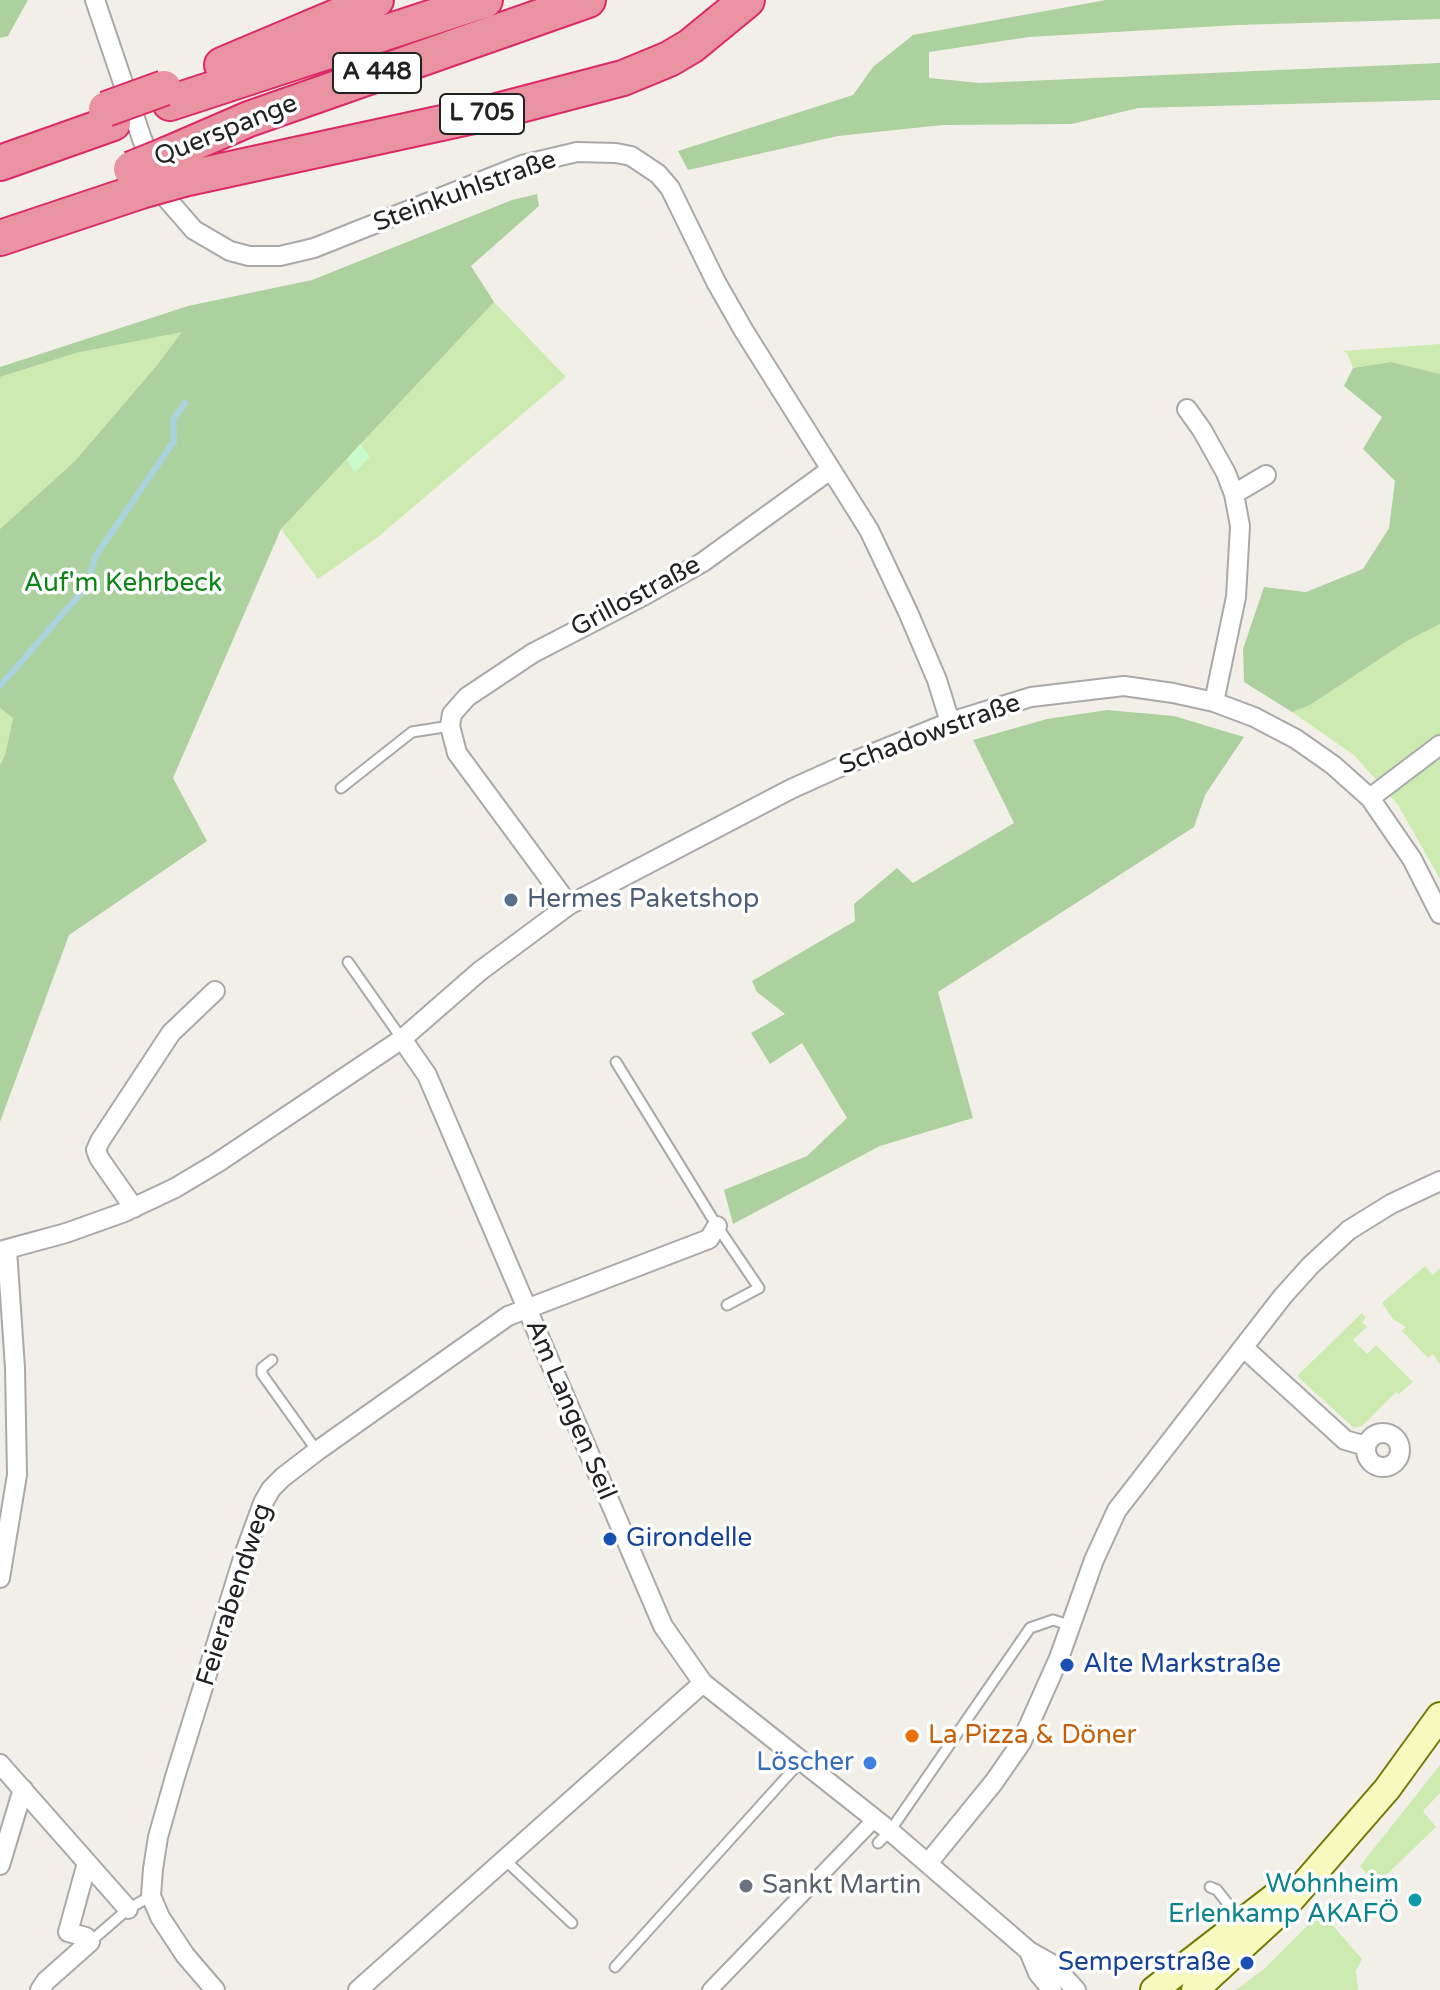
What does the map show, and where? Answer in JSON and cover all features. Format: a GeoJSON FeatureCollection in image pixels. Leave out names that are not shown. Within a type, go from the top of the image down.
{"type":"FeatureCollection","features":[{"type":"Feature","properties":{"kind":"highway"},"geometry":{"type":"LineString","coordinates":[[167,95],[376,0]]}},
{"type":"Feature","properties":{"kind":"highway","name":"Querspange"},"geometry":{"type":"LineString","coordinates":[[167,95],[485,0]]}},
{"type":"Feature","properties":{"kind":"highway","name":"Querspange"},"geometry":{"type":"LineString","coordinates":[[176,167],[249,119],[588,0]]}},
{"type":"Feature","properties":{"kind":"highway","name":"L 705"},"geometry":{"type":"LineString","coordinates":[[0,238],[136,180],[176,167],[497,111],[623,78],[691,46],[747,0]]}},
{"type":"Feature","properties":{"kind":"highway","name":"A 448"},"geometry":{"type":"LineString","coordinates":[[0,163],[167,95]]}},
{"type":"Feature","properties":{"kind":"highway"},"geometry":{"type":"LineString","coordinates":[[0,146],[110,116]]}},
{"type":"Feature","properties":{"kind":"highway","name":"Querspange"},"geometry":{"type":"LineString","coordinates":[[0,215],[136,180]]}},
{"type":"Feature","properties":{"kind":"main road"},"geometry":{"type":"LineString","coordinates":[[1154,1990],[1281,1911],[1387,1789],[1440,1716]]}},
{"type":"Feature","properties":{"kind":"main road"},"geometry":{"type":"LineString","coordinates":[[1195,1990],[1248,1929]]}},
{"type":"Feature","properties":{"kind":"street","name":"Steinkuhlstraße"},"geometry":{"type":"LineString","coordinates":[[95,0],[142,139],[167,199],[194,230],[230,251],[264,257],[314,248],[522,165],[577,152],[616,153],[639,161],[658,174],[670,188],[716,282],[869,530],[937,680],[950,722]]}},
{"type":"Feature","properties":{"kind":"street"},"geometry":{"type":"LineString","coordinates":[[1187,409],[1215,451],[1234,494],[1240,526],[1236,597],[1214,702]]}},
{"type":"Feature","properties":{"kind":"street","name":"Grillostraße"},"geometry":{"type":"LineString","coordinates":[[450,726],[458,704],[491,680],[563,636],[638,600],[703,562],[830,470]]}},
{"type":"Feature","properties":{"kind":"street"},"geometry":{"type":"LineString","coordinates":[[1234,494],[1266,475]]}},
{"type":"Feature","properties":{"kind":"street","name":"Schadowstraße"},"geometry":{"type":"LineString","coordinates":[[402,1039],[480,971],[569,905],[791,789],[950,722],[1031,697],[1109,687],[1173,693],[1214,702],[1254,717],[1296,739],[1333,765],[1370,798],[1412,859],[1440,914]]}},
{"type":"Feature","properties":{"kind":"street"},"geometry":{"type":"LineString","coordinates":[[450,726],[457,753],[569,905]]}},
{"type":"Feature","properties":{"kind":"street"},"geometry":{"type":"LineString","coordinates":[[1370,798],[1440,745]]}},
{"type":"Feature","properties":{"kind":"street"},"geometry":{"type":"LineString","coordinates":[[134,1208],[96,1150],[171,1033],[215,991]]}},
{"type":"Feature","properties":{"kind":"street"},"geometry":{"type":"LineString","coordinates":[[0,1578],[17,1475],[15,1368],[3,1250],[66,1233],[134,1208],[217,1163],[402,1039]]}},
{"type":"Feature","properties":{"kind":"street","name":"Am Langen Seil"},"geometry":{"type":"LineString","coordinates":[[402,1039],[427,1075],[663,1626],[703,1683],[881,1831],[928,1863],[1029,1951],[1052,1964],[1076,1990]]}},
{"type":"Feature","properties":{"kind":"street"},"geometry":{"type":"LineString","coordinates":[[928,1863],[994,1782],[1021,1743],[1059,1658],[1094,1560],[1117,1510],[1311,1265],[1349,1230],[1391,1204],[1440,1181]]}},
{"type":"Feature","properties":{"kind":"street","name":"Am Langen Seil"},"geometry":{"type":"LineString","coordinates":[[527,1307],[709,1239],[717,1226]]}},
{"type":"Feature","properties":{"kind":"street","name":"Feierabendweg"},"geometry":{"type":"LineString","coordinates":[[151,1896],[158,1837],[175,1777],[263,1503],[283,1477],[317,1451],[508,1316],[527,1307]]}},
{"type":"Feature","properties":{"kind":"street"},"geometry":{"type":"LineString","coordinates":[[1244,1348],[1345,1440],[1366,1446]]}},
{"type":"Feature","properties":{"kind":"street"},"geometry":{"type":"LineString","coordinates":[[358,1990],[703,1683]]}},
{"type":"Feature","properties":{"kind":"street"},"geometry":{"type":"LineString","coordinates":[[0,1764],[128,1909]]}},
{"type":"Feature","properties":{"kind":"street"},"geometry":{"type":"LineString","coordinates":[[0,1865],[23,1789]]}},
{"type":"Feature","properties":{"kind":"street"},"geometry":{"type":"LineString","coordinates":[[710,1990],[881,1831]]}},
{"type":"Feature","properties":{"kind":"street"},"geometry":{"type":"LineString","coordinates":[[40,1990],[90,1942],[86,1937],[68,1932],[87,1863]]}},
{"type":"Feature","properties":{"kind":"street"},"geometry":{"type":"LineString","coordinates":[[151,1896],[160,1917],[185,1955],[215,1990]]}},
{"type":"Feature","properties":{"kind":"street","name":"Am Langen Seil"},"geometry":{"type":"LineString","coordinates":[[1029,1951],[1038,1973],[1052,1990]]}},
{"type":"Feature","properties":{"kind":"lane"},"geometry":{"type":"LineString","coordinates":[[341,788],[412,732],[450,726]]}},
{"type":"Feature","properties":{"kind":"lane"},"geometry":{"type":"LineString","coordinates":[[348,962],[402,1039]]}},
{"type":"Feature","properties":{"kind":"lane"},"geometry":{"type":"LineString","coordinates":[[616,1062],[759,1288],[727,1305]]}},
{"type":"Feature","properties":{"kind":"lane"},"geometry":{"type":"LineString","coordinates":[[272,1360],[262,1368],[262,1374],[317,1451]]}},
{"type":"Feature","properties":{"kind":"lane"},"geometry":{"type":"LineString","coordinates":[[881,1831],[1030,1628],[1053,1620],[1069,1625]]}},
{"type":"Feature","properties":{"kind":"lane"},"geometry":{"type":"LineString","coordinates":[[615,1967],[800,1762]]}},
{"type":"Feature","properties":{"kind":"lane"},"geometry":{"type":"LineString","coordinates":[[504,1859],[572,1923]]}},
{"type":"Feature","properties":{"kind":"lane"},"geometry":{"type":"LineString","coordinates":[[1210,1887],[1217,1890],[1248,1929]]}},
{"type":"Feature","properties":{"kind":"lane"},"geometry":{"type":"LineString","coordinates":[[90,1942],[128,1909],[151,1896]]}},
{"type":"Feature","properties":{"kind":"green space"},"geometry":{"type":"Polygon","coordinates":[[[0,0],[28,0],[8,36],[0,38],[0,0]]]}},
{"type":"Feature","properties":{"kind":"green space"},"geometry":{"type":"Polygon","coordinates":[[[1106,0],[1440,0],[1440,19],[1238,25],[1029,37],[929,52],[929,78],[980,83],[1440,63],[1440,100],[1138,108],[1072,124],[943,125],[838,136],[688,170],[678,151],[853,95],[873,67],[913,35],[1106,0]]]}},
{"type":"Feature","properties":{"kind":"green space","name":"Auf'm Kehrbeck"},"geometry":{"type":"Polygon","coordinates":[[[537,194],[539,206],[471,266],[494,302],[281,529],[173,778],[207,841],[69,935],[0,1122],[0,765],[13,718],[0,708],[0,529],[75,461],[182,332],[76,353],[0,377],[0,367],[188,306],[312,280],[512,200],[537,194]]]}},
{"type":"Feature","properties":{"kind":"green space"},"geometry":{"type":"Polygon","coordinates":[[[494,302],[566,377],[378,537],[318,579],[281,529],[494,302]]]}},
{"type":"Feature","properties":{"kind":"green space"},"geometry":{"type":"Polygon","coordinates":[[[183,331],[75,461],[0,529],[0,377],[76,353],[183,331]]]}},
{"type":"Feature","properties":{"kind":"green space"},"geometry":{"type":"Polygon","coordinates":[[[1440,344],[1440,374],[1391,362],[1353,368],[1347,353],[1342,351],[1440,344]]]}},
{"type":"Feature","properties":{"kind":"green space"},"geometry":{"type":"Polygon","coordinates":[[[1391,362],[1440,374],[1440,624],[1407,641],[1310,705],[1292,712],[1244,682],[1243,649],[1264,587],[1306,592],[1363,569],[1389,528],[1395,481],[1363,449],[1382,417],[1344,386],[1353,368],[1391,362]]]}},
{"type":"Feature","properties":{"kind":"green space"},"geometry":{"type":"Polygon","coordinates":[[[360,444],[370,457],[355,472],[346,460],[360,444]]]}},
{"type":"Feature","properties":{"kind":"green space"},"geometry":{"type":"Polygon","coordinates":[[[1440,624],[1440,879],[1398,805],[1354,755],[1292,712],[1310,705],[1407,641],[1440,624]]]}},
{"type":"Feature","properties":{"kind":"green space"},"geometry":{"type":"Polygon","coordinates":[[[0,708],[13,717],[0,765],[0,708]]]}},
{"type":"Feature","properties":{"kind":"green space"},"geometry":{"type":"Polygon","coordinates":[[[1107,710],[1174,716],[1244,737],[1205,795],[1194,827],[938,992],[973,1118],[880,1146],[733,1224],[724,1190],[807,1156],[847,1118],[802,1043],[770,1064],[751,1033],[785,1014],[757,992],[752,981],[855,921],[854,904],[897,868],[913,883],[1014,823],[973,740],[1047,719],[1107,710]]]}},
{"type":"Feature","properties":{"kind":"green space"},"geometry":{"type":"Polygon","coordinates":[[[1425,1266],[1433,1275],[1440,1268],[1440,1365],[1433,1354],[1428,1358],[1402,1331],[1406,1327],[1393,1319],[1382,1303],[1425,1266]]]}},
{"type":"Feature","properties":{"kind":"green space"},"geometry":{"type":"Polygon","coordinates":[[[1362,1313],[1366,1318],[1362,1322],[1367,1327],[1353,1340],[1367,1354],[1376,1345],[1413,1382],[1399,1394],[1396,1392],[1362,1426],[1354,1428],[1297,1376],[1362,1313]]]}},
{"type":"Feature","properties":{"kind":"green space"},"geometry":{"type":"Polygon","coordinates":[[[1440,1765],[1440,1793],[1423,1811],[1436,1827],[1376,1885],[1360,1866],[1440,1765]]]}},
{"type":"Feature","properties":{"kind":"green space"},"geometry":{"type":"Polygon","coordinates":[[[1321,1912],[1362,1959],[1356,1971],[1358,1990],[1236,1990],[1265,1968],[1321,1912]]]}},
{"type":"Feature","properties":{"kind":"waterway"},"geometry":{"type":"LineString","coordinates":[[0,686],[87,586],[95,557],[174,441],[173,420],[185,403]]}},
{"type":"Feature","properties":{"kind":"place","name":"Hermes Paketshop"},"geometry":{"type":"Point","coordinates":[511,900]}},
{"type":"Feature","properties":{"kind":"place","name":"Girondelle"},"geometry":{"type":"Point","coordinates":[610,1539]}},
{"type":"Feature","properties":{"kind":"place","name":"Alte Markstraße"},"geometry":{"type":"Point","coordinates":[1067,1665]}},
{"type":"Feature","properties":{"kind":"place","name":"La Pizza & Döner"},"geometry":{"type":"Point","coordinates":[912,1736]}},
{"type":"Feature","properties":{"kind":"place","name":"Löscher"},"geometry":{"type":"Point","coordinates":[870,1763]}},
{"type":"Feature","properties":{"kind":"place","name":"Sankt Martin"},"geometry":{"type":"Point","coordinates":[746,1886]}},
{"type":"Feature","properties":{"kind":"place","name":"Wohnheim Erlenkamp AKAFÖ"},"geometry":{"type":"Point","coordinates":[1415,1900]}},
{"type":"Feature","properties":{"kind":"place","name":"Semperstraße"},"geometry":{"type":"Point","coordinates":[1247,1963]}}]}
